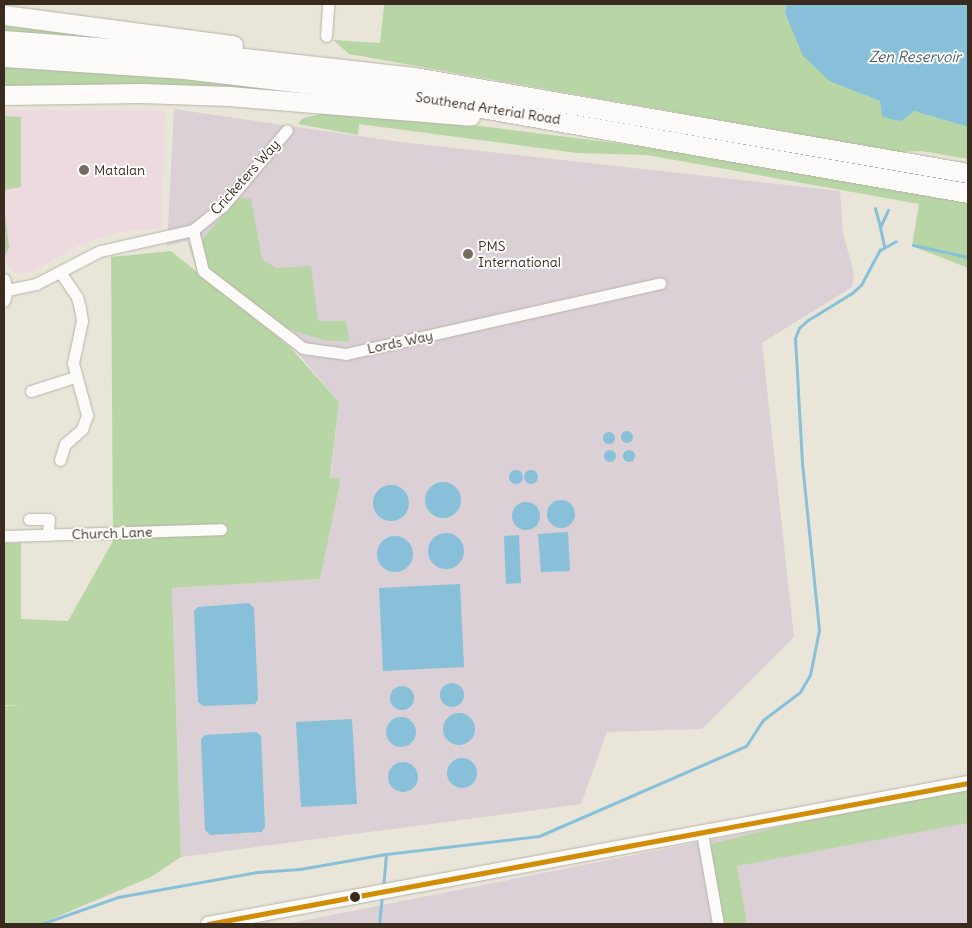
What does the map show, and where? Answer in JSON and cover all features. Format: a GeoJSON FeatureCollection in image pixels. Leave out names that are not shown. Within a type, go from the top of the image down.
{"type":"FeatureCollection","features":[{"type":"Feature","properties":{"kind":"highway"},"geometry":{"type":"LineString","coordinates":[[4,15],[295,53],[414,77]]}},
{"type":"Feature","properties":{"kind":"highway","name":"Southend Arterial Road"},"geometry":{"type":"LineString","coordinates":[[4,40],[187,52],[414,77],[968,173]]}},
{"type":"Feature","properties":{"kind":"highway","name":"Southend Arterial Road"},"geometry":{"type":"LineString","coordinates":[[4,56],[296,81],[413,96],[652,136],[968,193]]}},
{"type":"Feature","properties":{"kind":"highway"},"geometry":{"type":"LineString","coordinates":[[4,95],[141,93],[229,96],[652,136]]}},
{"type":"Feature","properties":{"kind":"street"},"geometry":{"type":"LineString","coordinates":[[326,36],[328,4]]}},
{"type":"Feature","properties":{"kind":"street","name":"Cricketers Way"},"geometry":{"type":"LineString","coordinates":[[5,290],[36,284],[100,251],[192,230],[223,206],[287,130]]}},
{"type":"Feature","properties":{"kind":"street","name":"Lords Way"},"geometry":{"type":"LineString","coordinates":[[192,230],[202,271],[303,348],[346,354],[660,283]]}},
{"type":"Feature","properties":{"kind":"street"},"geometry":{"type":"LineString","coordinates":[[60,272],[80,308],[82,321],[73,363],[75,377],[87,416],[86,424],[65,444],[60,460]]}},
{"type":"Feature","properties":{"kind":"street"},"geometry":{"type":"LineString","coordinates":[[31,391],[75,377]]}},
{"type":"Feature","properties":{"kind":"street"},"geometry":{"type":"LineString","coordinates":[[29,519],[49,519],[48,535]]}},
{"type":"Feature","properties":{"kind":"street","name":"Church Lane"},"geometry":{"type":"LineString","coordinates":[[4,536],[221,529]]}},
{"type":"Feature","properties":{"kind":"street"},"geometry":{"type":"LineString","coordinates":[[208,924],[968,782]]}},
{"type":"Feature","properties":{"kind":"street"},"geometry":{"type":"LineString","coordinates":[[702,833],[718,924]]}},
{"type":"Feature","properties":{"kind":"shaded area"},"geometry":{"type":"Polygon","coordinates":[[[174,109],[400,142],[840,191],[843,233],[854,274],[852,287],[762,343],[794,637],[702,729],[607,732],[581,804],[181,857],[172,588],[320,579],[339,402],[296,351],[200,281],[187,241],[167,246],[174,109]]]}},
{"type":"Feature","properties":{"kind":"shaded area"},"geometry":{"type":"Polygon","coordinates":[[[4,110],[165,110],[162,228],[119,232],[79,245],[34,271],[21,274],[13,272],[4,264],[4,110]]]}},
{"type":"Feature","properties":{"kind":"shaded area"},"geometry":{"type":"Polygon","coordinates":[[[968,789],[968,924],[286,924],[791,824],[968,789]]]}},
{"type":"Feature","properties":{"kind":"green space"},"geometry":{"type":"Polygon","coordinates":[[[786,4],[785,13],[831,82],[880,101],[882,115],[902,121],[914,111],[968,127],[968,159],[921,151],[899,152],[349,54],[333,40],[380,43],[384,5],[786,4]]]}},
{"type":"Feature","properties":{"kind":"green space"},"geometry":{"type":"Polygon","coordinates":[[[4,20],[148,40],[4,35],[4,20]]]}},
{"type":"Feature","properties":{"kind":"green space"},"geometry":{"type":"Polygon","coordinates":[[[4,62],[94,68],[428,103],[4,90],[4,62]]]}},
{"type":"Feature","properties":{"kind":"green space"},"geometry":{"type":"Polygon","coordinates":[[[331,112],[481,126],[647,147],[968,202],[968,268],[912,246],[919,204],[647,155],[577,153],[359,124],[358,135],[298,124],[303,118],[331,112]]]}},
{"type":"Feature","properties":{"kind":"green space"},"geometry":{"type":"Polygon","coordinates":[[[4,116],[21,117],[21,187],[4,190],[4,116]]]}},
{"type":"Feature","properties":{"kind":"green space"},"geometry":{"type":"Polygon","coordinates":[[[237,198],[251,199],[262,259],[276,268],[311,266],[318,321],[346,321],[350,342],[323,340],[285,328],[210,270],[201,241],[237,198]]]}},
{"type":"Feature","properties":{"kind":"green space"},"geometry":{"type":"Polygon","coordinates":[[[4,205],[9,248],[4,257],[4,205]]]}},
{"type":"Feature","properties":{"kind":"green space"},"geometry":{"type":"Polygon","coordinates":[[[171,251],[290,347],[339,402],[330,478],[340,478],[320,579],[172,588],[181,857],[151,877],[40,924],[4,924],[4,706],[21,706],[4,705],[4,543],[21,543],[21,619],[68,621],[113,541],[111,257],[171,251]]]}},
{"type":"Feature","properties":{"kind":"green space"},"geometry":{"type":"Polygon","coordinates":[[[968,789],[968,823],[737,866],[747,924],[722,924],[707,845],[791,824],[968,789]]]}},
{"type":"Feature","properties":{"kind":"water","name":"Zen Reservoir"},"geometry":{"type":"Polygon","coordinates":[[[786,4],[968,4],[968,127],[914,111],[902,121],[890,119],[882,116],[880,101],[831,82],[803,56],[785,13],[786,4]]]}},
{"type":"Feature","properties":{"kind":"water"},"geometry":{"type":"Polygon","coordinates":[[[625,431],[629,431],[633,437],[629,443],[625,443],[621,439],[621,435],[625,431]]]}},
{"type":"Feature","properties":{"kind":"water"},"geometry":{"type":"Polygon","coordinates":[[[607,432],[611,432],[615,438],[611,444],[607,444],[603,440],[603,436],[607,432]]]}},
{"type":"Feature","properties":{"kind":"water"},"geometry":{"type":"Polygon","coordinates":[[[608,450],[612,450],[616,456],[612,462],[608,462],[604,458],[604,454],[608,450]]]}},
{"type":"Feature","properties":{"kind":"water"},"geometry":{"type":"Polygon","coordinates":[[[627,450],[631,450],[635,456],[631,462],[627,462],[623,458],[623,454],[627,450]]]}},
{"type":"Feature","properties":{"kind":"water"},"geometry":{"type":"Polygon","coordinates":[[[516,470],[521,472],[523,477],[521,482],[516,484],[511,482],[509,477],[511,472],[516,470]]]}},
{"type":"Feature","properties":{"kind":"water"},"geometry":{"type":"Polygon","coordinates":[[[531,470],[536,472],[538,477],[536,482],[531,484],[526,482],[524,477],[526,472],[531,470]]]}},
{"type":"Feature","properties":{"kind":"water"},"geometry":{"type":"Polygon","coordinates":[[[443,482],[450,483],[456,487],[460,493],[460,507],[456,513],[450,517],[443,518],[436,517],[430,513],[426,507],[425,500],[426,493],[430,487],[436,483],[443,482]]]}},
{"type":"Feature","properties":{"kind":"water"},"geometry":{"type":"Polygon","coordinates":[[[391,485],[398,486],[404,490],[408,496],[408,510],[404,516],[398,520],[391,521],[384,520],[378,516],[374,510],[373,503],[374,496],[378,490],[384,486],[391,485]]]}},
{"type":"Feature","properties":{"kind":"water"},"geometry":{"type":"Polygon","coordinates":[[[561,500],[571,504],[575,514],[571,524],[561,528],[551,524],[547,514],[551,504],[561,500]]]}},
{"type":"Feature","properties":{"kind":"water"},"geometry":{"type":"Polygon","coordinates":[[[526,502],[536,506],[540,516],[536,526],[526,530],[516,526],[512,516],[516,506],[526,502]]]}},
{"type":"Feature","properties":{"kind":"water"},"geometry":{"type":"Polygon","coordinates":[[[568,532],[570,571],[541,572],[538,534],[568,532]]]}},
{"type":"Feature","properties":{"kind":"water"},"geometry":{"type":"Polygon","coordinates":[[[446,533],[453,534],[459,538],[463,544],[463,558],[459,564],[453,568],[446,569],[439,568],[433,564],[429,558],[428,551],[429,544],[433,538],[439,534],[446,533]]]}},
{"type":"Feature","properties":{"kind":"water"},"geometry":{"type":"Polygon","coordinates":[[[519,535],[521,583],[506,584],[504,536],[519,535]]]}},
{"type":"Feature","properties":{"kind":"water"},"geometry":{"type":"Polygon","coordinates":[[[395,536],[402,537],[408,541],[412,547],[412,561],[408,567],[402,571],[395,572],[388,571],[382,567],[378,561],[377,554],[378,547],[382,541],[388,537],[395,536]]]}},
{"type":"Feature","properties":{"kind":"water"},"geometry":{"type":"Polygon","coordinates":[[[460,584],[464,667],[383,671],[379,588],[460,584]]]}},
{"type":"Feature","properties":{"kind":"water"},"geometry":{"type":"Polygon","coordinates":[[[249,603],[254,608],[258,699],[255,704],[203,706],[198,702],[194,611],[198,607],[249,603]]]}},
{"type":"Feature","properties":{"kind":"water"},"geometry":{"type":"Polygon","coordinates":[[[452,683],[461,686],[464,695],[461,704],[452,707],[443,704],[440,695],[443,686],[452,683]]]}},
{"type":"Feature","properties":{"kind":"water"},"geometry":{"type":"Polygon","coordinates":[[[402,686],[411,689],[414,698],[411,707],[402,710],[393,707],[390,698],[393,689],[402,686]]]}},
{"type":"Feature","properties":{"kind":"water"},"geometry":{"type":"Polygon","coordinates":[[[459,713],[470,718],[475,729],[470,740],[459,745],[448,740],[443,729],[448,718],[459,713]]]}},
{"type":"Feature","properties":{"kind":"water"},"geometry":{"type":"Polygon","coordinates":[[[401,717],[412,721],[416,732],[412,743],[401,747],[390,743],[386,732],[390,721],[401,717]]]}},
{"type":"Feature","properties":{"kind":"water"},"geometry":{"type":"Polygon","coordinates":[[[352,719],[357,804],[301,807],[296,722],[352,719]]]}},
{"type":"Feature","properties":{"kind":"water"},"geometry":{"type":"Polygon","coordinates":[[[256,732],[261,736],[265,827],[261,832],[210,835],[205,830],[201,739],[205,735],[256,732]]]}},
{"type":"Feature","properties":{"kind":"water"},"geometry":{"type":"Polygon","coordinates":[[[462,758],[473,762],[477,773],[473,784],[462,788],[451,784],[447,773],[451,762],[462,758]]]}},
{"type":"Feature","properties":{"kind":"water"},"geometry":{"type":"Polygon","coordinates":[[[403,762],[414,766],[418,777],[414,788],[403,792],[392,788],[388,777],[392,766],[403,762]]]}},
{"type":"Feature","properties":{"kind":"waterway"},"geometry":{"type":"LineString","coordinates":[[875,208],[880,227]]}},
{"type":"Feature","properties":{"kind":"waterway"},"geometry":{"type":"LineString","coordinates":[[884,246],[880,227],[888,210]]}},
{"type":"Feature","properties":{"kind":"waterway"},"geometry":{"type":"LineString","coordinates":[[386,854],[539,836],[746,746],[763,720],[800,692],[810,675],[819,630],[802,463],[795,338],[799,328],[808,320],[852,293],[861,285],[880,250],[896,241]]}},
{"type":"Feature","properties":{"kind":"waterway"},"geometry":{"type":"LineString","coordinates":[[913,245],[968,257]]}},
{"type":"Feature","properties":{"kind":"waterway"},"geometry":{"type":"LineString","coordinates":[[41,924],[118,897],[257,872],[300,869],[386,854],[383,889]]}},
{"type":"Feature","properties":{"kind":"waterway"},"geometry":{"type":"LineString","coordinates":[[379,924],[382,895]]}},
{"type":"Feature","properties":{"kind":"transit line"},"geometry":{"type":"LineString","coordinates":[[208,924],[968,783]]}},
{"type":"Feature","properties":{"kind":"place","name":"Matalan"},"geometry":{"type":"Point","coordinates":[84,170]}},
{"type":"Feature","properties":{"kind":"place","name":"PMS International"},"geometry":{"type":"Point","coordinates":[468,254]}}]}
